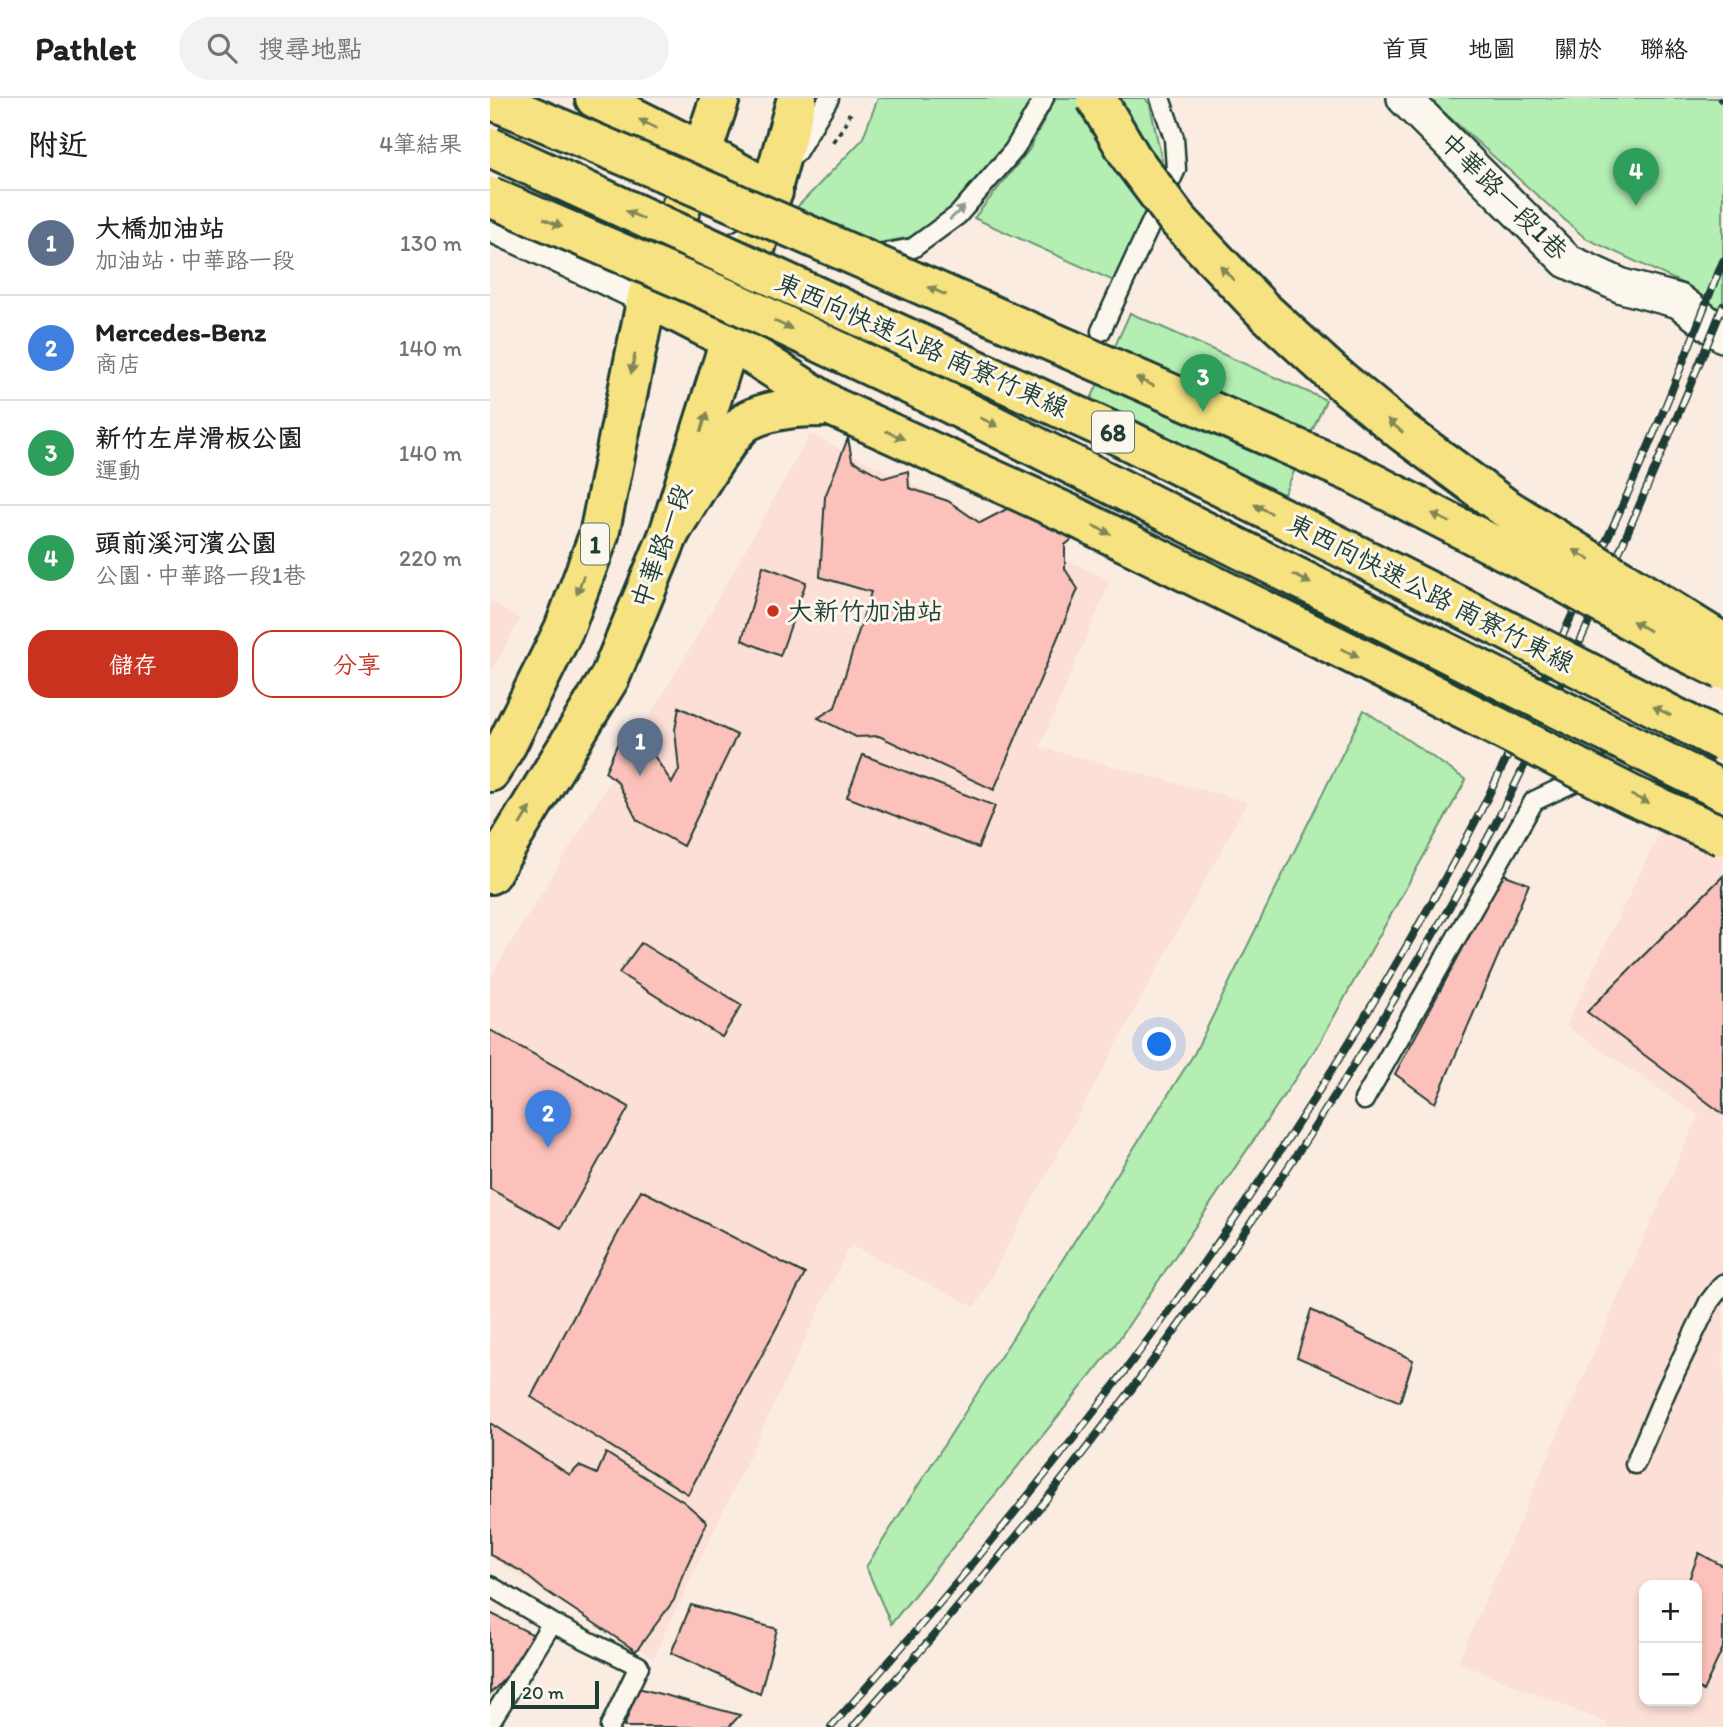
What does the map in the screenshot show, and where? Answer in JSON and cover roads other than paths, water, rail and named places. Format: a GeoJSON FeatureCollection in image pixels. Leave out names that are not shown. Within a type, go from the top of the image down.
{"type":"FeatureCollection","features":[{"type":"Feature","properties":{"kind":"main road"},"geometry":{"type":"LineString","coordinates":[[595,98],[702,152],[773,192]]}},
{"type":"Feature","properties":{"kind":"main road","name":"1"},"geometry":{"type":"LineString","coordinates":[[490,772],[507,744],[564,629],[599,535],[647,297],[720,98]]}},
{"type":"Feature","properties":{"kind":"main road","name":"中華路一段"},"geometry":{"type":"LineString","coordinates":[[490,874],[610,677],[669,534],[730,340],[797,98]]}},
{"type":"Feature","properties":{"kind":"main road"},"geometry":{"type":"LineString","coordinates":[[1096,98],[1132,159],[1177,219],[1262,309],[1334,374],[1403,432],[1504,507],[1723,643]]}},
{"type":"Feature","properties":{"kind":"main road"},"geometry":{"type":"LineString","coordinates":[[490,99],[1353,473],[1546,572],[1686,652],[1723,670]]}},
{"type":"Feature","properties":{"kind":"main road","name":"東西向快速公路 南寮竹東線"},"geometry":{"type":"LineString","coordinates":[[490,147],[1104,428],[1723,741]]}},
{"type":"Feature","properties":{"kind":"main road","name":"東西向快速公路 南寮竹東線"},"geometry":{"type":"LineString","coordinates":[[490,197],[730,300],[949,403],[1723,791]]}},
{"type":"Feature","properties":{"kind":"main road"},"geometry":{"type":"LineString","coordinates":[[647,297],[730,340],[833,407],[1067,513],[1633,796],[1723,836]]}},
{"type":"Feature","properties":{"kind":"main road"},"geometry":{"type":"LineString","coordinates":[[669,534],[720,454],[746,420],[788,407],[833,407]]}},
{"type":"Feature","properties":{"kind":"street","name":"中華路一段1巷"},"geometry":{"type":"LineString","coordinates":[[1404,98],[1567,261],[1622,286],[1679,301],[1723,335]]}},
{"type":"Feature","properties":{"kind":"street"},"geometry":{"type":"LineString","coordinates":[[490,224],[647,297],[757,239]]}},
{"type":"Feature","properties":{"kind":"lane","name":"1"},"geometry":{"type":"LineString","coordinates":[[701,98],[702,152]]}},
{"type":"Feature","properties":{"kind":"lane"},"geometry":{"type":"LineString","coordinates":[[773,192],[829,98]]}},
{"type":"Feature","properties":{"kind":"lane"},"geometry":{"type":"LineString","coordinates":[[757,239],[872,257],[913,248],[958,215],[1014,150],[1044,98]]}},
{"type":"Feature","properties":{"kind":"lane"},"geometry":{"type":"LineString","coordinates":[[1101,331],[1175,169],[1174,138],[1160,98]]}},
{"type":"Feature","properties":{"kind":"lane"},"geometry":{"type":"LineString","coordinates":[[1364,1100],[1534,801],[1612,765],[1723,741]]}},
{"type":"Feature","properties":{"kind":"lane"},"geometry":{"type":"LineString","coordinates":[[1635,1464],[1703,1315],[1723,1284]]}},
{"type":"Feature","properties":{"kind":"lane"},"geometry":{"type":"LineString","coordinates":[[490,1586],[552,1623],[639,1666],[610,1727]]}},
{"type":"Feature","properties":{"kind":"lane"},"geometry":{"type":"LineString","coordinates":[[490,1722],[552,1623]]}},
{"type":"Feature","properties":{"kind":"railway"},"geometry":{"type":"LineString","coordinates":[[831,1727],[921,1625],[1092,1415],[1251,1195],[1325,1081],[1462,847],[1503,766],[1642,462],[1723,261]]}},
{"type":"Feature","properties":{"kind":"railway"},"geometry":{"type":"LineString","coordinates":[[853,1727],[995,1563],[1129,1392],[1255,1216],[1393,1001],[1472,866],[1534,745],[1640,505],[1723,306]]}},
{"type":"Feature","properties":{"kind":"place","name":"頭前溪河濱公園"},"geometry":{"type":"Point","coordinates":[1636,206]}},
{"type":"Feature","properties":{"kind":"place","name":"新竹左岸滑板公園"},"geometry":{"type":"Point","coordinates":[1203,412]}},
{"type":"Feature","properties":{"kind":"place","name":"大新竹加油站"},"geometry":{"type":"Point","coordinates":[773,611]}},
{"type":"Feature","properties":{"kind":"place","name":"大橋加油站"},"geometry":{"type":"Point","coordinates":[640,776]}},
{"type":"Feature","properties":{"kind":"place","name":"Mercedes-Benz"},"geometry":{"type":"Point","coordinates":[548,1148]}}]}
